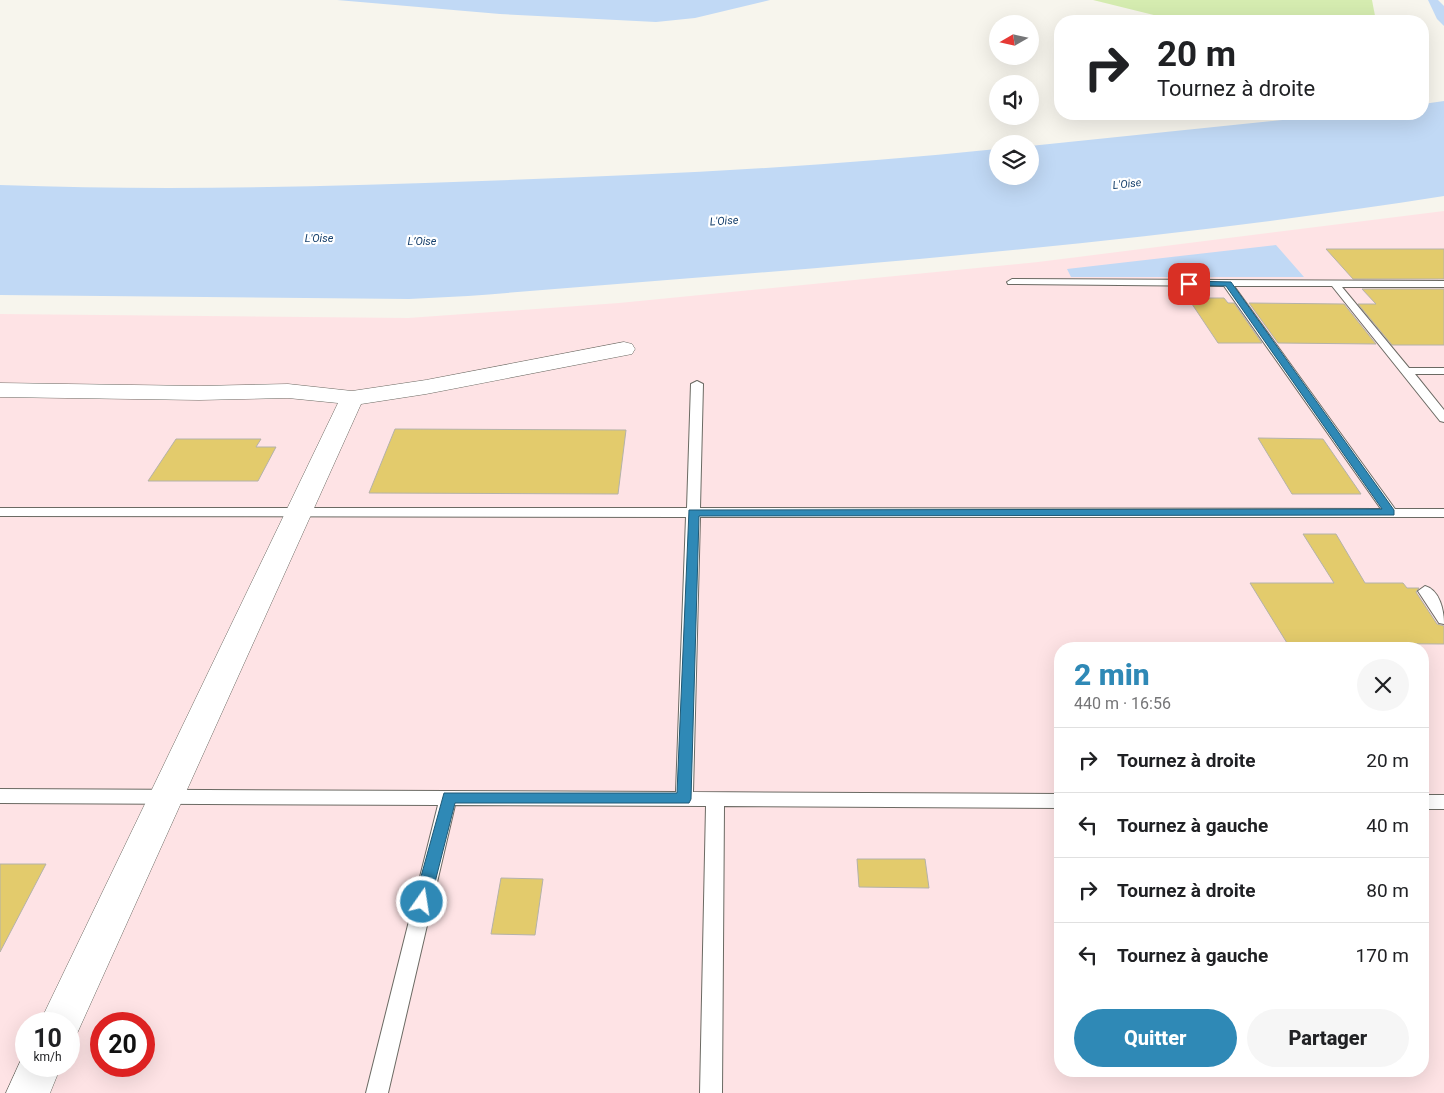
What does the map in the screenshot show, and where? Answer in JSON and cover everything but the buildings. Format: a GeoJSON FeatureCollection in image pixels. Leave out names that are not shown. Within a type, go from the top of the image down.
{"type":"FeatureCollection","features":[{"type":"Feature","properties":{"kind":"street"},"geometry":{"type":"LineString","coordinates":[[0,390],[199,393],[288,391],[352,398],[426,387],[624,349]]}},
{"type":"Feature","properties":{"kind":"street"},"geometry":{"type":"LineString","coordinates":[[66,1012],[352,398]]}},
{"type":"Feature","properties":{"kind":"street"},"geometry":{"type":"LineString","coordinates":[[28,1093],[35,1077]]}},
{"type":"Feature","properties":{"kind":"lane"},"geometry":{"type":"LineString","coordinates":[[1012,282],[1444,284]]}},
{"type":"Feature","properties":{"kind":"lane"},"geometry":{"type":"LineString","coordinates":[[1228,284],[1390,512]]}},
{"type":"Feature","properties":{"kind":"lane"},"geometry":{"type":"LineString","coordinates":[[1335,284],[1444,418]]}},
{"type":"Feature","properties":{"kind":"lane"},"geometry":{"type":"LineString","coordinates":[[1406,371],[1444,371]]}},
{"type":"Feature","properties":{"kind":"lane"},"geometry":{"type":"LineString","coordinates":[[684,799],[697,384]]}},
{"type":"Feature","properties":{"kind":"lane"},"geometry":{"type":"LineString","coordinates":[[0,512],[298,514],[1444,513]]}},
{"type":"Feature","properties":{"kind":"lane"},"geometry":{"type":"LineString","coordinates":[[1425,591],[1444,619]]}},
{"type":"Feature","properties":{"kind":"lane"},"geometry":{"type":"LineString","coordinates":[[0,796],[1054,801]]}},
{"type":"Feature","properties":{"kind":"lane"},"geometry":{"type":"LineString","coordinates":[[377,1093],[440,826],[449,797]]}},
{"type":"Feature","properties":{"kind":"lane"},"geometry":{"type":"LineString","coordinates":[[711,1093],[716,799]]}},
{"type":"Feature","properties":{"kind":"lane"},"geometry":{"type":"LineString","coordinates":[[1429,802],[1444,802]]}},
{"type":"Feature","properties":{"kind":"shaded area"},"geometry":{"type":"Polygon","coordinates":[[[1444,211],[1444,1093],[0,1093],[0,314],[408,318],[619,303],[1038,262],[1444,211]]]}},
{"type":"Feature","properties":{"kind":"green space"},"geometry":{"type":"Polygon","coordinates":[[[1093,0],[1372,0],[1375,15],[1154,15],[1093,0]]]}},
{"type":"Feature","properties":{"kind":"water"},"geometry":{"type":"Polygon","coordinates":[[[337,0],[770,0],[695,18],[656,22],[500,14],[337,0]]]}},
{"type":"Feature","properties":{"kind":"water"},"geometry":{"type":"Polygon","coordinates":[[[1428,0],[1438,0],[1444,6],[1444,26],[1437,19],[1428,0]]]}},
{"type":"Feature","properties":{"kind":"water","name":"L’Oise"},"geometry":{"type":"Polygon","coordinates":[[[1444,101],[1444,196],[1323,214],[1201,229],[957,255],[713,277],[468,296],[409,299],[0,295],[0,185],[241,188],[482,181],[740,170],[989,150],[989,185],[1039,185],[1039,145],[1283,120],[1429,120],[1429,103],[1444,101]]]}},
{"type":"Feature","properties":{"kind":"water"},"geometry":{"type":"Polygon","coordinates":[[[1276,245],[1304,277],[1071,277],[1067,269],[1276,245]]]}},
{"type":"Feature","properties":{"kind":"route"},"geometry":{"type":"LineString","coordinates":[[422,902],[449,797],[684,799],[693,513],[1390,512],[1228,284],[1189,284]]}},
{"type":"Feature","properties":{"kind":"water label","name":"L'Oise"},"geometry":{"type":"Point","coordinates":[1127,184]}},
{"type":"Feature","properties":{"kind":"water label","name":"L'Oise"},"geometry":{"type":"Point","coordinates":[724,221]}},
{"type":"Feature","properties":{"kind":"water label","name":"L'Oise"},"geometry":{"type":"Point","coordinates":[319,238]}}]}
